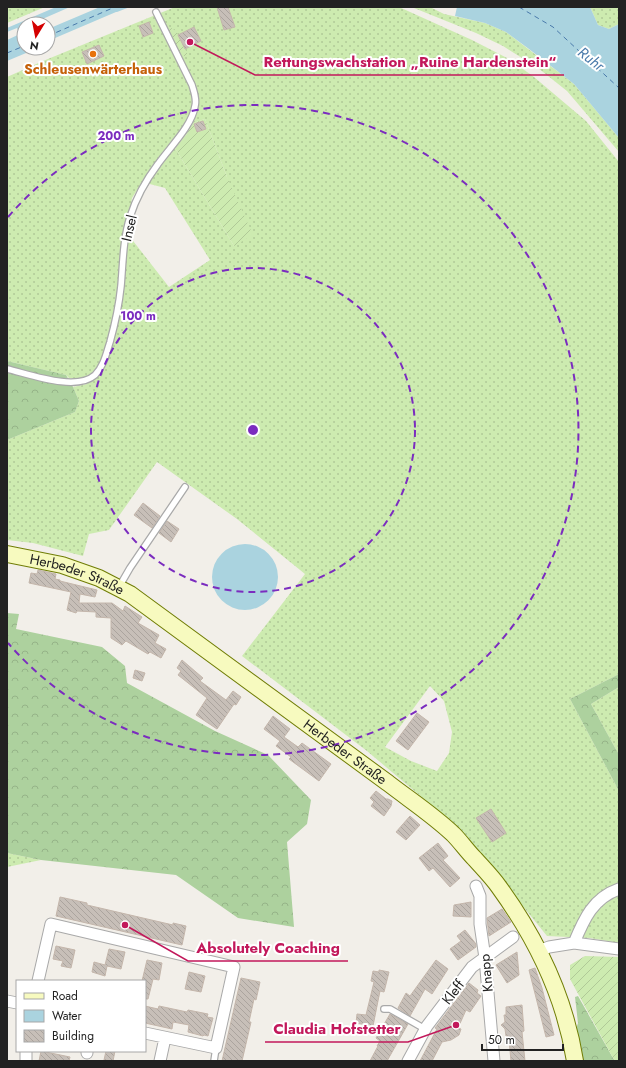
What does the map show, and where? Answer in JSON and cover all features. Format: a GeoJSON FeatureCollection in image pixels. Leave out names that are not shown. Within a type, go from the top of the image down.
{"type":"FeatureCollection","features":[{"type":"Feature","properties":{"kind":"main road","name":"Herbeder Straße"},"geometry":{"type":"LineString","coordinates":[[7,554],[62,565],[99,578],[130,594],[388,783],[453,835],[498,886],[526,928],[538,951],[560,1005],[567,1026],[575,1061]]}},
{"type":"Feature","properties":{"kind":"street","name":"Knapp"},"geometry":{"type":"LineString","coordinates":[[476,886],[480,896],[480,924],[485,958],[494,1061]]}},
{"type":"Feature","properties":{"kind":"street"},"geometry":{"type":"LineString","coordinates":[[574,943],[586,916],[595,904],[619,889]]}},
{"type":"Feature","properties":{"kind":"street"},"geometry":{"type":"LineString","coordinates":[[38,980],[51,924],[234,967],[216,1048],[146,1033]]}},
{"type":"Feature","properties":{"kind":"street","name":"Kleff"},"geometry":{"type":"LineString","coordinates":[[408,1061],[425,1029],[472,967],[513,937]]}},
{"type":"Feature","properties":{"kind":"street"},"geometry":{"type":"LineString","coordinates":[[538,951],[550,947],[574,943],[619,949]]}},
{"type":"Feature","properties":{"kind":"street"},"geometry":{"type":"LineString","coordinates":[[160,1061],[164,1038]]}},
{"type":"Feature","properties":{"kind":"lane","name":"Insel"},"geometry":{"type":"LineString","coordinates":[[7,369],[51,380],[77,382],[86,380],[94,375],[102,366],[110,342],[116,312],[124,245],[129,219],[146,182],[157,164],[188,123],[195,106],[196,96],[192,85],[156,12]]}},
{"type":"Feature","properties":{"kind":"lane"},"geometry":{"type":"LineString","coordinates":[[118,588],[185,487]]}},
{"type":"Feature","properties":{"kind":"lane"},"geometry":{"type":"LineString","coordinates":[[384,1009],[390,1009],[425,1029]]}},
{"type":"Feature","properties":{"kind":"lane"},"geometry":{"type":"LineString","coordinates":[[214,1061],[216,1048]]}},
{"type":"Feature","properties":{"kind":"green space"},"geometry":{"type":"Polygon","coordinates":[[[7,7],[45,7],[24,16],[16,16],[16,19],[7,23],[7,7]]]}},
{"type":"Feature","properties":{"kind":"green space"},"geometry":{"type":"Polygon","coordinates":[[[175,7],[399,7],[472,40],[509,59],[534,77],[586,121],[619,162],[619,674],[570,699],[619,791],[619,943],[590,938],[547,936],[462,831],[367,751],[242,656],[305,574],[237,519],[157,462],[109,530],[89,534],[83,556],[33,543],[7,540],[7,440],[75,412],[79,401],[73,387],[87,384],[85,380],[69,378],[66,375],[7,361],[7,77],[175,7]],[[205,119],[193,123],[186,135],[175,148],[234,246],[227,177],[205,119]],[[142,182],[132,198],[126,234],[130,237],[169,287],[210,260],[165,188],[142,182]],[[430,686],[385,747],[411,761],[437,771],[449,753],[452,732],[444,701],[430,686]]]}},
{"type":"Feature","properties":{"kind":"green space"},"geometry":{"type":"Polygon","coordinates":[[[590,7],[619,7],[619,24],[609,29],[598,25],[590,7]]]}},
{"type":"Feature","properties":{"kind":"green space"},"geometry":{"type":"Polygon","coordinates":[[[414,8],[432,8],[444,14],[485,23],[506,32],[574,84],[619,138],[619,152],[567,91],[538,68],[503,46],[476,33],[414,8]]]}},
{"type":"Feature","properties":{"kind":"green space"},"geometry":{"type":"Polygon","coordinates":[[[168,26],[176,31],[188,55],[181,55],[167,27],[168,26]]]}},
{"type":"Feature","properties":{"kind":"green space"},"geometry":{"type":"Polygon","coordinates":[[[205,119],[227,177],[253,235],[234,246],[175,148],[186,135],[193,123],[205,119]]]}},
{"type":"Feature","properties":{"kind":"green space"},"geometry":{"type":"Polygon","coordinates":[[[7,361],[66,375],[79,401],[75,412],[7,440],[7,361]]]}},
{"type":"Feature","properties":{"kind":"green space"},"geometry":{"type":"Polygon","coordinates":[[[7,613],[19,614],[16,629],[102,647],[125,666],[127,683],[215,731],[268,755],[311,800],[307,824],[287,842],[294,927],[238,918],[176,875],[41,860],[7,853],[7,613]]]}},
{"type":"Feature","properties":{"kind":"green space"},"geometry":{"type":"Polygon","coordinates":[[[619,674],[619,687],[591,704],[619,755],[619,791],[570,699],[619,674]]]}},
{"type":"Feature","properties":{"kind":"green space"},"geometry":{"type":"Polygon","coordinates":[[[619,687],[619,755],[591,704],[619,687]]]}},
{"type":"Feature","properties":{"kind":"green space"},"geometry":{"type":"Polygon","coordinates":[[[7,853],[41,860],[7,867],[7,853]]]}},
{"type":"Feature","properties":{"kind":"green space"},"geometry":{"type":"Polygon","coordinates":[[[585,956],[619,957],[619,1061],[616,1061],[613,1058],[570,979],[570,965],[585,956]]]}},
{"type":"Feature","properties":{"kind":"green space"},"geometry":{"type":"Polygon","coordinates":[[[578,996],[616,1061],[581,1061],[576,1029],[578,1023],[575,997],[578,996]]]}},
{"type":"Feature","properties":{"kind":"water"},"geometry":{"type":"Polygon","coordinates":[[[56,7],[70,7],[49,16],[35,16],[56,7]]]}},
{"type":"Feature","properties":{"kind":"water"},"geometry":{"type":"Polygon","coordinates":[[[100,7],[130,7],[56,38],[56,26],[100,7]]]}},
{"type":"Feature","properties":{"kind":"water","name":"Ruhr"},"geometry":{"type":"Polygon","coordinates":[[[457,7],[590,7],[598,25],[609,29],[619,24],[619,138],[574,84],[506,32],[485,23],[455,16],[457,7]]]}},
{"type":"Feature","properties":{"kind":"water"},"geometry":{"type":"Polygon","coordinates":[[[16,24],[16,28],[7,32],[7,28],[16,24]]]}},
{"type":"Feature","properties":{"kind":"water"},"geometry":{"type":"Polygon","coordinates":[[[16,36],[16,56],[19,56],[7,61],[7,40],[16,36]]]}},
{"type":"Feature","properties":{"kind":"water"},"geometry":{"type":"Polygon","coordinates":[[[245,544],[258,547],[268,554],[275,564],[278,577],[275,590],[268,600],[258,607],[245,610],[232,607],[222,600],[215,590],[212,577],[215,564],[222,554],[232,547],[245,544]]]}},
{"type":"Feature","properties":{"kind":"building"},"geometry":{"type":"Polygon","coordinates":[[[217,7],[228,7],[235,27],[224,30],[217,7]]]}},
{"type":"Feature","properties":{"kind":"building"},"geometry":{"type":"Polygon","coordinates":[[[149,22],[153,33],[143,37],[139,26],[149,22]]]}},
{"type":"Feature","properties":{"kind":"building"},"geometry":{"type":"Polygon","coordinates":[[[194,27],[201,41],[185,49],[178,35],[194,27]]]}},
{"type":"Feature","properties":{"kind":"building","name":"Schleusenwärterhaus"},"geometry":{"type":"Polygon","coordinates":[[[99,45],[104,56],[87,64],[82,52],[99,45]]]}},
{"type":"Feature","properties":{"kind":"building"},"geometry":{"type":"Polygon","coordinates":[[[203,121],[206,129],[197,132],[194,124],[203,121]]]}},
{"type":"Feature","properties":{"kind":"building"},"geometry":{"type":"Polygon","coordinates":[[[143,503],[160,516],[152,528],[134,515],[143,503]]]}},
{"type":"Feature","properties":{"kind":"building"},"geometry":{"type":"Polygon","coordinates":[[[167,521],[179,529],[171,542],[159,533],[167,521]]]}},
{"type":"Feature","properties":{"kind":"building"},"geometry":{"type":"Polygon","coordinates":[[[38,570],[56,574],[55,579],[60,581],[97,590],[95,597],[80,594],[79,603],[112,603],[123,611],[125,606],[142,617],[138,623],[159,635],[155,643],[166,649],[161,658],[150,652],[148,654],[126,641],[122,645],[111,638],[111,618],[96,617],[96,612],[77,611],[76,613],[67,610],[71,592],[29,583],[31,573],[37,574],[38,570]]]}},
{"type":"Feature","properties":{"kind":"building"},"geometry":{"type":"Polygon","coordinates":[[[182,660],[203,678],[200,681],[226,700],[233,691],[241,697],[236,705],[234,704],[217,729],[196,715],[207,698],[178,675],[181,671],[177,668],[182,660]]]}},
{"type":"Feature","properties":{"kind":"building"},"geometry":{"type":"Polygon","coordinates":[[[135,670],[145,673],[142,681],[133,678],[135,670]]]}},
{"type":"Feature","properties":{"kind":"building"},"geometry":{"type":"Polygon","coordinates":[[[417,713],[429,722],[408,750],[396,741],[417,713]]]}},
{"type":"Feature","properties":{"kind":"building"},"geometry":{"type":"Polygon","coordinates":[[[273,716],[290,729],[284,737],[298,747],[302,743],[331,764],[319,781],[289,759],[291,757],[276,746],[280,741],[264,729],[273,716]]]}},
{"type":"Feature","properties":{"kind":"building"},"geometry":{"type":"Polygon","coordinates":[[[376,791],[386,799],[392,801],[391,806],[384,816],[371,806],[374,802],[370,798],[376,791]]]}},
{"type":"Feature","properties":{"kind":"building"},"geometry":{"type":"Polygon","coordinates":[[[491,809],[506,833],[492,842],[476,818],[491,809]]]}},
{"type":"Feature","properties":{"kind":"building"},"geometry":{"type":"Polygon","coordinates":[[[410,816],[420,825],[406,840],[396,832],[410,816]]]}},
{"type":"Feature","properties":{"kind":"building"},"geometry":{"type":"Polygon","coordinates":[[[438,843],[448,856],[443,860],[460,878],[450,887],[433,868],[429,871],[419,858],[438,843]]]}},
{"type":"Feature","properties":{"kind":"building"},"geometry":{"type":"Polygon","coordinates":[[[60,897],[87,903],[87,905],[173,925],[173,923],[186,926],[182,945],[56,916],[60,897]]]}},
{"type":"Feature","properties":{"kind":"building"},"geometry":{"type":"Polygon","coordinates":[[[471,902],[471,917],[453,916],[454,905],[471,902]]]}},
{"type":"Feature","properties":{"kind":"building"},"geometry":{"type":"Polygon","coordinates":[[[502,909],[511,922],[489,936],[487,918],[502,909]]]}},
{"type":"Feature","properties":{"kind":"building"},"geometry":{"type":"Polygon","coordinates":[[[465,930],[476,944],[476,947],[458,960],[450,949],[461,941],[457,936],[465,930]]]}},
{"type":"Feature","properties":{"kind":"building"},"geometry":{"type":"Polygon","coordinates":[[[56,946],[75,950],[71,968],[61,966],[63,961],[53,959],[56,946]]]}},
{"type":"Feature","properties":{"kind":"building"},"geometry":{"type":"Polygon","coordinates":[[[109,949],[125,952],[121,969],[107,966],[105,976],[92,972],[94,962],[105,965],[109,949]]]}},
{"type":"Feature","properties":{"kind":"building"},"geometry":{"type":"Polygon","coordinates":[[[517,952],[519,975],[507,983],[496,965],[517,952]]]}},
{"type":"Feature","properties":{"kind":"building"},"geometry":{"type":"Polygon","coordinates":[[[147,960],[162,963],[159,980],[153,979],[148,999],[146,999],[146,980],[142,980],[147,960]]]}},
{"type":"Feature","properties":{"kind":"building"},"geometry":{"type":"Polygon","coordinates":[[[436,960],[448,969],[432,994],[425,989],[410,1016],[398,1008],[406,993],[410,996],[436,960]]]}},
{"type":"Feature","properties":{"kind":"building"},"geometry":{"type":"Polygon","coordinates":[[[535,968],[542,988],[554,1035],[546,1037],[529,970],[535,968]]]}},
{"type":"Feature","properties":{"kind":"building"},"geometry":{"type":"Polygon","coordinates":[[[379,970],[389,972],[384,992],[380,991],[373,1026],[356,1023],[357,1014],[366,1015],[374,982],[371,981],[373,971],[379,972],[379,970]]]}},
{"type":"Feature","properties":{"kind":"building"},"geometry":{"type":"Polygon","coordinates":[[[189,972],[205,976],[201,992],[185,989],[189,972]]]}},
{"type":"Feature","properties":{"kind":"building"},"geometry":{"type":"Polygon","coordinates":[[[241,978],[260,982],[256,1000],[254,999],[249,1022],[251,1022],[242,1061],[222,1061],[241,978]]]}},
{"type":"Feature","properties":{"kind":"building"},"geometry":{"type":"Polygon","coordinates":[[[469,983],[478,990],[477,993],[481,996],[470,1012],[466,1010],[458,1028],[461,1029],[459,1035],[451,1040],[442,1042],[432,1061],[420,1061],[437,1029],[435,1028],[469,983]]]}},
{"type":"Feature","properties":{"kind":"building"},"geometry":{"type":"Polygon","coordinates":[[[522,1005],[524,1031],[522,1032],[525,1061],[511,1061],[509,1040],[512,1041],[508,1036],[506,1036],[505,1029],[501,1025],[505,1022],[504,1015],[506,1015],[506,1007],[522,1005]]]}},
{"type":"Feature","properties":{"kind":"building"},"geometry":{"type":"Polygon","coordinates":[[[146,1006],[158,1009],[159,1006],[187,1012],[188,1010],[208,1014],[207,1017],[213,1018],[208,1036],[188,1032],[189,1025],[173,1022],[172,1029],[146,1023],[146,1006]]]}},
{"type":"Feature","properties":{"kind":"building"},"geometry":{"type":"Polygon","coordinates":[[[390,1014],[408,1024],[387,1061],[370,1061],[380,1041],[376,1038],[390,1014]]]}},
{"type":"Feature","properties":{"kind":"building"},"geometry":{"type":"Polygon","coordinates":[[[41,1052],[70,1057],[69,1061],[39,1061],[41,1052]]]}},
{"type":"Feature","properties":{"kind":"building"},"geometry":{"type":"Polygon","coordinates":[[[106,1052],[115,1052],[113,1061],[104,1060],[106,1052]]]}},
{"type":"Feature","properties":{"kind":"ferry route"},"geometry":{"type":"LineString","coordinates":[[56,33],[115,7]]}},
{"type":"Feature","properties":{"kind":"ferry route"},"geometry":{"type":"LineString","coordinates":[[519,7],[553,27],[619,88]]}},
{"type":"Feature","properties":{"kind":"ferry route"},"geometry":{"type":"LineString","coordinates":[[7,53],[16,49]]}},
{"type":"Feature","properties":{"kind":"place","name":"Rettungswachstation „Ruine Hardenstein“"},"geometry":{"type":"Point","coordinates":[190,42]}},
{"type":"Feature","properties":{"kind":"place","name":"Schleusenwärterhaus"},"geometry":{"type":"Point","coordinates":[93,54]}},
{"type":"Feature","properties":{"kind":"place","name":"Absolutely Coaching"},"geometry":{"type":"Point","coordinates":[125,925]}},
{"type":"Feature","properties":{"kind":"place","name":"Claudia Hofstetter"},"geometry":{"type":"Point","coordinates":[456,1025]}}]}
